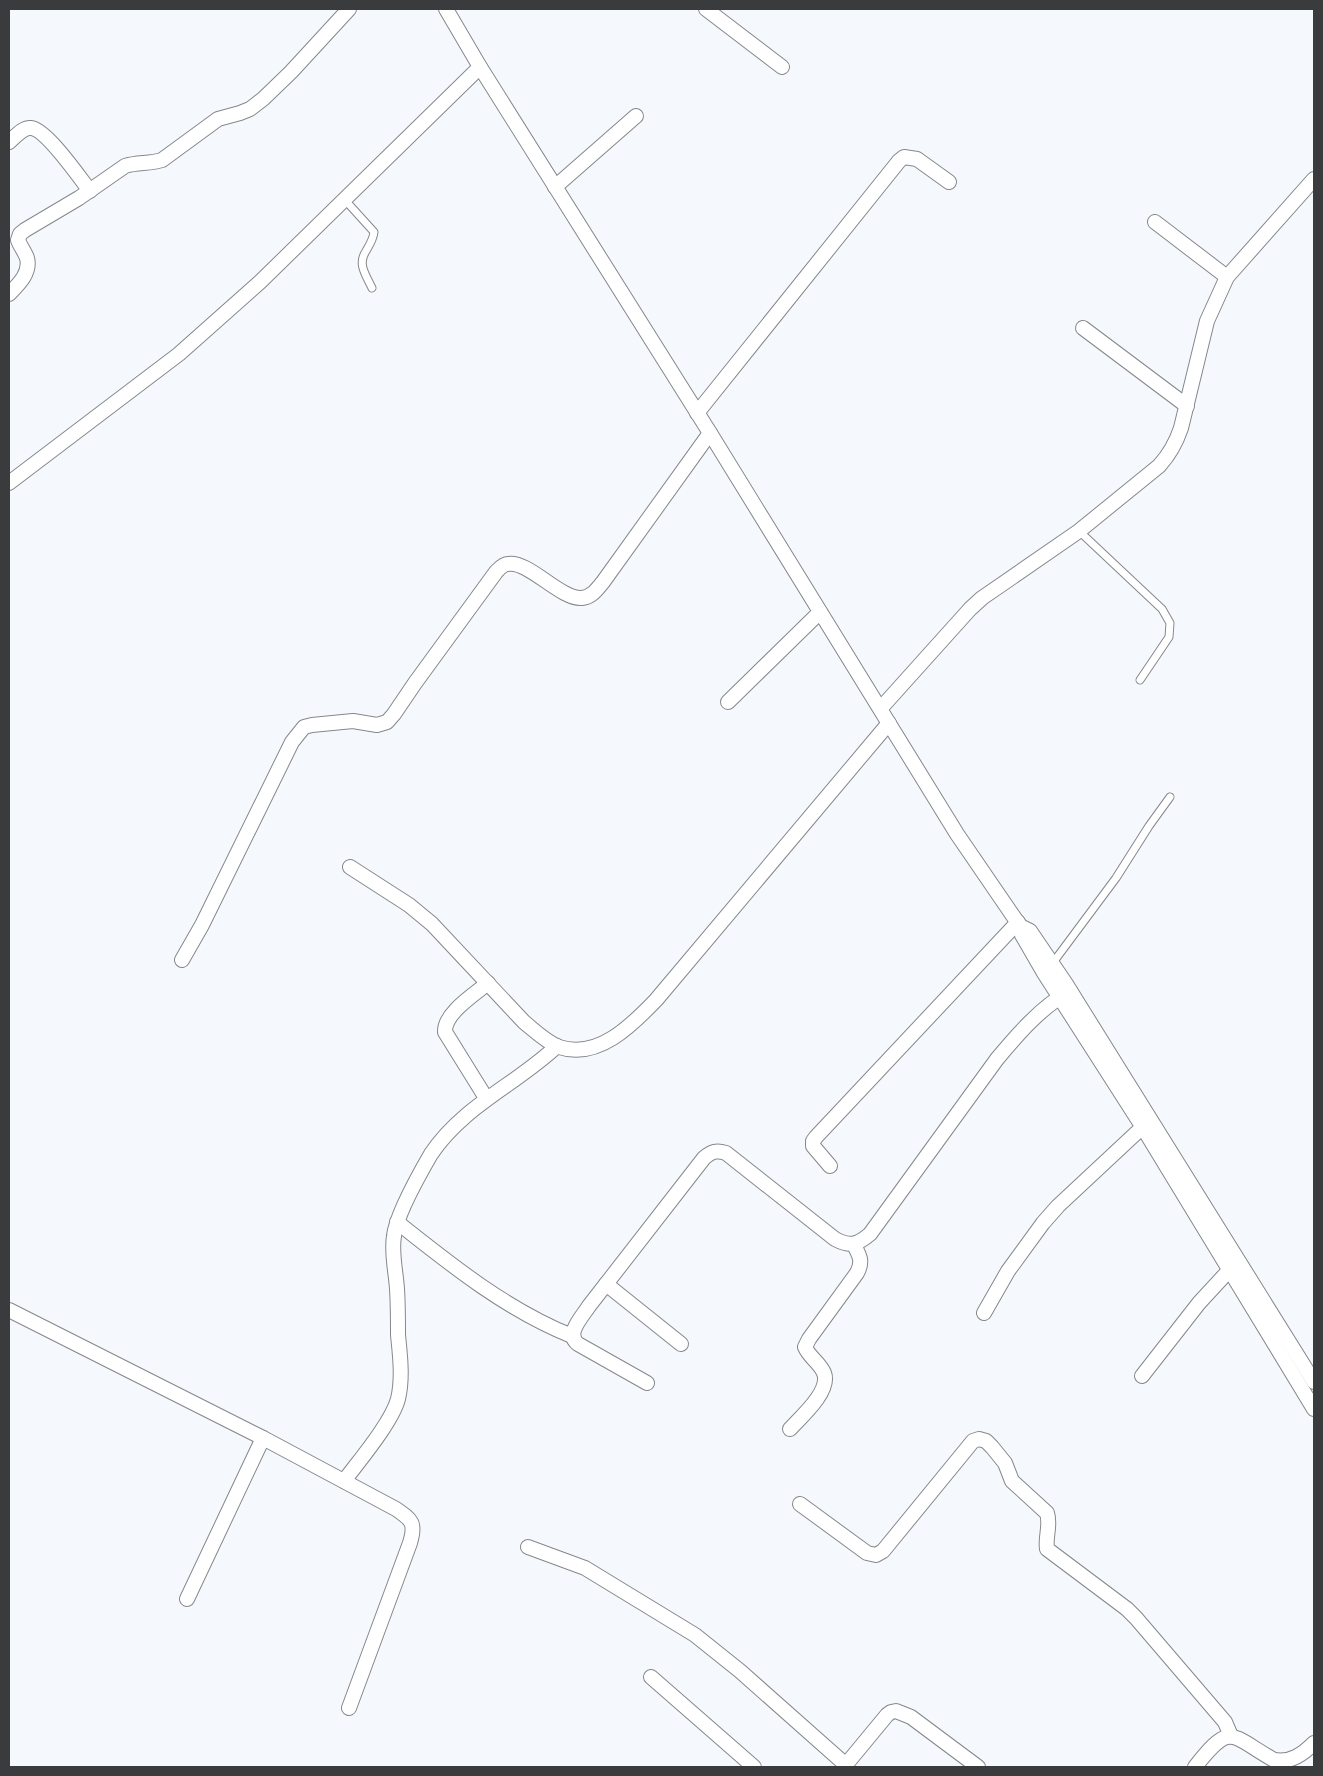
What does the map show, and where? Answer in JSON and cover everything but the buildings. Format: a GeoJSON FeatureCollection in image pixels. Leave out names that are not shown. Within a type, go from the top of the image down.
{"type":"FeatureCollection","features":[{"type":"Feature","properties":{"kind":"street"},"geometry":{"type":"LineString","coordinates":[[9,294],[20,284],[27,264],[27,258],[18,240],[20,234],[90,191],[124,166],[152,164],[162,160],[218,119],[250,109],[292,72],[349,9]]}},
{"type":"Feature","properties":{"kind":"street"},"geometry":{"type":"LineString","coordinates":[[706,9],[782,67]]}},
{"type":"Feature","properties":{"kind":"street"},"geometry":{"type":"LineString","coordinates":[[449,10],[480,67],[710,433],[957,834],[1019,924],[1022,935],[1065,994],[1147,1123],[1234,1266],[1314,1409]]}},
{"type":"Feature","properties":{"kind":"street"},"geometry":{"type":"LineString","coordinates":[[9,483],[179,354],[260,282],[480,67]]}},
{"type":"Feature","properties":{"kind":"street"},"geometry":{"type":"LineString","coordinates":[[555,187],[636,116]]}},
{"type":"Feature","properties":{"kind":"street"},"geometry":{"type":"LineString","coordinates":[[9,142],[24,129],[39,130],[48,138],[90,191]]}},
{"type":"Feature","properties":{"kind":"street"},"geometry":{"type":"LineString","coordinates":[[697,413],[899,160],[904,157],[917,159],[949,182]]}},
{"type":"Feature","properties":{"kind":"street"},"geometry":{"type":"LineString","coordinates":[[881,708],[982,598],[1079,531],[1169,456],[1176,443],[1187,406],[1207,321],[1227,277],[1314,179]]}},
{"type":"Feature","properties":{"kind":"street"},"geometry":{"type":"LineString","coordinates":[[1155,222],[1227,277]]}},
{"type":"Feature","properties":{"kind":"street"},"geometry":{"type":"LineString","coordinates":[[1083,328],[1187,406]]}},
{"type":"Feature","properties":{"kind":"street"},"geometry":{"type":"LineString","coordinates":[[182,960],[202,925],[292,742],[304,727],[353,721],[377,725],[387,722],[496,572],[507,564],[523,567],[567,594],[581,599],[592,594],[603,582],[710,433]]}},
{"type":"Feature","properties":{"kind":"street"},"geometry":{"type":"LineString","coordinates":[[728,702],[820,612]]}},
{"type":"Feature","properties":{"kind":"street"},"geometry":{"type":"LineString","coordinates":[[350,867],[409,905],[432,924],[524,1022],[538,1034],[558,1046],[578,1050],[592,1048],[611,1039],[639,1018],[656,1000],[889,722]]}},
{"type":"Feature","properties":{"kind":"street"},"geometry":{"type":"LineString","coordinates":[[1019,924],[1030,931],[1052,964],[1065,994]]}},
{"type":"Feature","properties":{"kind":"street"},"geometry":{"type":"LineString","coordinates":[[830,1166],[813,1146],[813,1140],[1019,924]]}},
{"type":"Feature","properties":{"kind":"street"},"geometry":{"type":"LineString","coordinates":[[486,1098],[445,1028],[449,1017],[454,1011],[488,983]]}},
{"type":"Feature","properties":{"kind":"street"},"geometry":{"type":"LineString","coordinates":[[572,1336],[576,1326],[606,1284],[704,1158],[711,1152],[726,1153],[734,1158],[835,1239],[845,1244],[854,1245],[870,1234],[997,1060],[1025,1028],[1065,994]]}},
{"type":"Feature","properties":{"kind":"street"},"geometry":{"type":"LineString","coordinates":[[344,1481],[391,1415],[398,1399],[400,1368],[398,1299],[393,1238],[396,1222],[431,1154],[455,1125],[486,1098],[526,1072],[558,1046]]}},
{"type":"Feature","properties":{"kind":"street"},"geometry":{"type":"LineString","coordinates":[[984,1313],[1008,1271],[1043,1223],[1058,1206],[1147,1123]]}},
{"type":"Feature","properties":{"kind":"street"},"geometry":{"type":"LineString","coordinates":[[396,1222],[443,1259],[522,1313],[572,1336],[578,1344],[647,1383]]}},
{"type":"Feature","properties":{"kind":"street"},"geometry":{"type":"LineString","coordinates":[[790,1429],[816,1400],[824,1387],[826,1381],[825,1374],[805,1347],[809,1338],[858,1273],[861,1260],[854,1245]]}},
{"type":"Feature","properties":{"kind":"street"},"geometry":{"type":"LineString","coordinates":[[1142,1376],[1199,1303],[1234,1266]]}},
{"type":"Feature","properties":{"kind":"street"},"geometry":{"type":"LineString","coordinates":[[1234,1266],[1314,1382]]}},
{"type":"Feature","properties":{"kind":"street"},"geometry":{"type":"LineString","coordinates":[[606,1284],[681,1344]]}},
{"type":"Feature","properties":{"kind":"street"},"geometry":{"type":"LineString","coordinates":[[9,1310],[263,1438],[344,1481],[405,1515],[412,1521],[414,1530],[350,1708]]}},
{"type":"Feature","properties":{"kind":"street"},"geometry":{"type":"LineString","coordinates":[[187,1599],[263,1438]]}},
{"type":"Feature","properties":{"kind":"street"},"geometry":{"type":"LineString","coordinates":[[800,1504],[867,1553],[876,1555],[883,1551],[973,1441],[979,1439],[986,1441],[1005,1463],[1012,1481],[1047,1513],[1049,1519],[1047,1549],[1136,1618],[1225,1722],[1231,1736]]}},
{"type":"Feature","properties":{"kind":"street"},"geometry":{"type":"LineString","coordinates":[[528,1547],[585,1568],[695,1635],[740,1672],[845,1766],[887,1715],[896,1711],[911,1718],[978,1767]]}},
{"type":"Feature","properties":{"kind":"street"},"geometry":{"type":"LineString","coordinates":[[651,1677],[754,1767]]}},
{"type":"Feature","properties":{"kind":"street"},"geometry":{"type":"LineString","coordinates":[[1195,1767],[1209,1749],[1220,1739],[1231,1736],[1235,1736],[1274,1760],[1298,1763],[1314,1743]]}},
{"type":"Feature","properties":{"kind":"lane"},"geometry":{"type":"LineString","coordinates":[[345,200],[374,232],[361,262],[372,288]]}},
{"type":"Feature","properties":{"kind":"lane"},"geometry":{"type":"LineString","coordinates":[[1079,531],[1162,609],[1170,623],[1168,638],[1140,680]]}},
{"type":"Feature","properties":{"kind":"lane"},"geometry":{"type":"LineString","coordinates":[[1052,964],[1116,878],[1170,797]]}}]}
